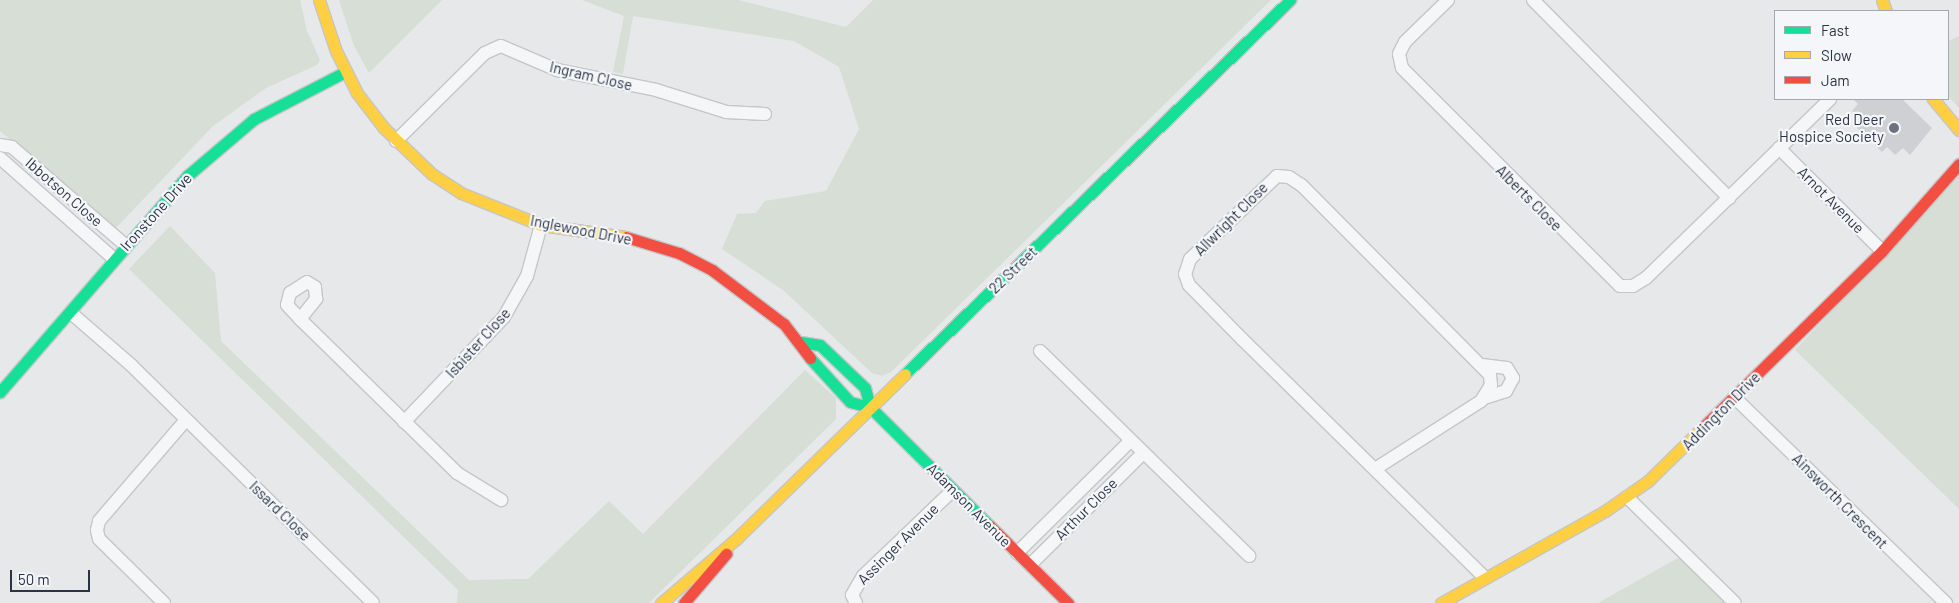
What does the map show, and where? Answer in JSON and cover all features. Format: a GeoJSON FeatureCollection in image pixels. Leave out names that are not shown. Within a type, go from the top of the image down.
{"type":"FeatureCollection","features":[{"type":"Feature","properties":{"kind":"street","name":"Inglewood Drive"},"geometry":{"type":"LineString","coordinates":[[320,0],[345,72],[372,114],[396,142],[461,194],[541,224],[626,237],[679,253],[744,291],[801,342],[820,371],[850,402],[870,407],[865,388],[820,345],[801,342]]}},
{"type":"Feature","properties":{"kind":"street","name":"22 Street"},"geometry":{"type":"LineString","coordinates":[[661,603],[736,539],[1290,0]]}},
{"type":"Feature","properties":{"kind":"street","name":"Alberts Close"},"geometry":{"type":"LineString","coordinates":[[1448,0],[1405,42],[1399,54],[1402,68],[1614,283],[1626,287],[1641,282],[1829,100]]}},
{"type":"Feature","properties":{"kind":"street"},"geometry":{"type":"LineString","coordinates":[[1533,0],[1729,198]]}},
{"type":"Feature","properties":{"kind":"street","name":"Ingram Close"},"geometry":{"type":"LineString","coordinates":[[396,142],[485,53],[501,46],[566,72],[656,90],[726,112],[765,114]]}},
{"type":"Feature","properties":{"kind":"street","name":"Ironstone Drive"},"geometry":{"type":"LineString","coordinates":[[0,392],[70,313],[178,184],[232,135],[274,107],[345,72]]}},
{"type":"Feature","properties":{"kind":"street"},"geometry":{"type":"LineString","coordinates":[[1934,100],[1959,130]]}},
{"type":"Feature","properties":{"kind":"street","name":"Ibbotson Close"},"geometry":{"type":"LineString","coordinates":[[0,145],[12,147],[125,245]]}},
{"type":"Feature","properties":{"kind":"street","name":"Arnot Avenue"},"geometry":{"type":"LineString","coordinates":[[1779,148],[1882,251]]}},
{"type":"Feature","properties":{"kind":"street","name":"Ibbotson Close"},"geometry":{"type":"LineString","coordinates":[[0,158],[114,259]]}},
{"type":"Feature","properties":{"kind":"street","name":"Addington Drive"},"geometry":{"type":"LineString","coordinates":[[1441,603],[1627,497],[1664,467],[1882,251],[1959,164]]}},
{"type":"Feature","properties":{"kind":"street","name":"Allwright Close"},"geometry":{"type":"LineString","coordinates":[[1484,398],[1491,381],[1482,365],[1294,180],[1283,175],[1267,182],[1190,259],[1186,279],[1484,577]]}},
{"type":"Feature","properties":{"kind":"street","name":"Isbister Close"},"geometry":{"type":"LineString","coordinates":[[404,422],[504,317],[527,276],[541,224]]}},
{"type":"Feature","properties":{"kind":"street","name":"Issard Close"},"geometry":{"type":"LineString","coordinates":[[70,313],[93,329],[373,603]]}},
{"type":"Feature","properties":{"kind":"street"},"geometry":{"type":"LineString","coordinates":[[300,319],[457,473],[501,500]]}},
{"type":"Feature","properties":{"kind":"street"},"geometry":{"type":"LineString","coordinates":[[1040,351],[1249,556]]}},
{"type":"Feature","properties":{"kind":"street"},"geometry":{"type":"LineString","coordinates":[[1375,469],[1484,398],[1506,391],[1513,378],[1507,368],[1482,365]]}},
{"type":"Feature","properties":{"kind":"street","name":"Ainsworth Crescent"},"geometry":{"type":"LineString","coordinates":[[1734,397],[1946,603]]}},
{"type":"Feature","properties":{"kind":"street","name":"Adamson Avenue"},"geometry":{"type":"LineString","coordinates":[[870,407],[1068,603]]}},
{"type":"Feature","properties":{"kind":"street"},"geometry":{"type":"LineString","coordinates":[[164,603],[98,538],[96,530],[99,521],[186,420]]}},
{"type":"Feature","properties":{"kind":"street","name":"Arthur Close"},"geometry":{"type":"LineString","coordinates":[[1017,553],[1130,441]]}},
{"type":"Feature","properties":{"kind":"street","name":"Arthur Close"},"geometry":{"type":"LineString","coordinates":[[1030,565],[1143,453]]}},
{"type":"Feature","properties":{"kind":"street","name":"Assinger Avenue"},"geometry":{"type":"LineString","coordinates":[[856,603],[852,595],[863,576],[953,490]]}},
{"type":"Feature","properties":{"kind":"street"},"geometry":{"type":"LineString","coordinates":[[1627,497],[1735,603]]}},
{"type":"Feature","properties":{"kind":"street","name":"22 Street"},"geometry":{"type":"LineString","coordinates":[[684,603],[736,539]]}},
{"type":"Feature","properties":{"kind":"shaded area"},"geometry":{"type":"Polygon","coordinates":[[[0,0],[300,0],[307,31],[320,60],[317,65],[266,88],[213,126],[116,228],[0,131],[0,0]]]}},
{"type":"Feature","properties":{"kind":"shaded area"},"geometry":{"type":"Polygon","coordinates":[[[339,0],[442,0],[369,73],[354,46],[339,0]]]}},
{"type":"Feature","properties":{"kind":"shaded area"},"geometry":{"type":"Polygon","coordinates":[[[582,0],[738,0],[846,27],[873,0],[1271,0],[891,372],[882,376],[872,373],[783,290],[722,249],[737,214],[756,213],[765,201],[826,191],[859,129],[839,67],[794,41],[633,16],[623,74],[613,72],[624,16],[582,0]]]}},
{"type":"Feature","properties":{"kind":"shaded area"},"geometry":{"type":"Polygon","coordinates":[[[1959,36],[1959,108],[1949,97],[1949,41],[1959,36]]]}},
{"type":"Feature","properties":{"kind":"shaded area"},"geometry":{"type":"Polygon","coordinates":[[[1959,175],[1959,509],[1795,350],[1959,175]]]}},
{"type":"Feature","properties":{"kind":"shaded area"},"geometry":{"type":"Polygon","coordinates":[[[170,226],[215,273],[221,341],[469,580],[528,579],[609,501],[643,534],[805,370],[836,398],[836,419],[649,603],[457,603],[458,590],[129,269],[170,226]]]}},
{"type":"Feature","properties":{"kind":"shaded area"},"geometry":{"type":"Polygon","coordinates":[[[1685,554],[1735,603],[1598,603],[1685,554]]]}},
{"type":"Feature","properties":{"kind":"building","name":"Red Deer Hospice Society"},"geometry":{"type":"Polygon","coordinates":[[[1854,100],[1903,100],[1932,128],[1910,155],[1903,148],[1895,155],[1887,147],[1882,152],[1852,123],[1858,116],[1852,111],[1858,104],[1854,100]]]}},
{"type":"Feature","properties":{"kind":"traffic: fast"},"geometry":{"type":"LineString","coordinates":[[905,374],[1290,0]]}},
{"type":"Feature","properties":{"kind":"traffic: fast"},"geometry":{"type":"LineString","coordinates":[[0,392],[187,176],[254,119],[345,72]]}},
{"type":"Feature","properties":{"kind":"traffic: fast"},"geometry":{"type":"LineString","coordinates":[[801,342],[820,345],[865,388],[870,407],[990,526]]}},
{"type":"Feature","properties":{"kind":"traffic: fast"},"geometry":{"type":"LineString","coordinates":[[810,358],[850,402],[870,407]]}},
{"type":"Feature","properties":{"kind":"traffic: slow"},"geometry":{"type":"LineString","coordinates":[[319,0],[336,51],[357,93],[384,128],[432,174],[461,193],[541,225],[626,237]]}},
{"type":"Feature","properties":{"kind":"traffic: slow"},"geometry":{"type":"LineString","coordinates":[[1882,0],[1886,10]]}},
{"type":"Feature","properties":{"kind":"traffic: slow"},"geometry":{"type":"LineString","coordinates":[[1934,100],[1959,130]]}},
{"type":"Feature","properties":{"kind":"traffic: slow"},"geometry":{"type":"LineString","coordinates":[[661,603],[736,539],[905,374]]}},
{"type":"Feature","properties":{"kind":"traffic: slow"},"geometry":{"type":"LineString","coordinates":[[1441,603],[1605,511],[1648,481],[1702,428]]}},
{"type":"Feature","properties":{"kind":"traffic: jam"},"geometry":{"type":"LineString","coordinates":[[1702,428],[1882,251],[1959,164]]}},
{"type":"Feature","properties":{"kind":"traffic: jam"},"geometry":{"type":"LineString","coordinates":[[626,237],[679,253],[712,270],[784,324],[810,358]]}},
{"type":"Feature","properties":{"kind":"traffic: jam"},"geometry":{"type":"LineString","coordinates":[[990,526],[1068,603]]}},
{"type":"Feature","properties":{"kind":"traffic: jam"},"geometry":{"type":"LineString","coordinates":[[684,603],[726,554]]}},
{"type":"Feature","properties":{"kind":"place","name":"Red Deer Hospice Society"},"geometry":{"type":"Point","coordinates":[1894,128]}}]}
